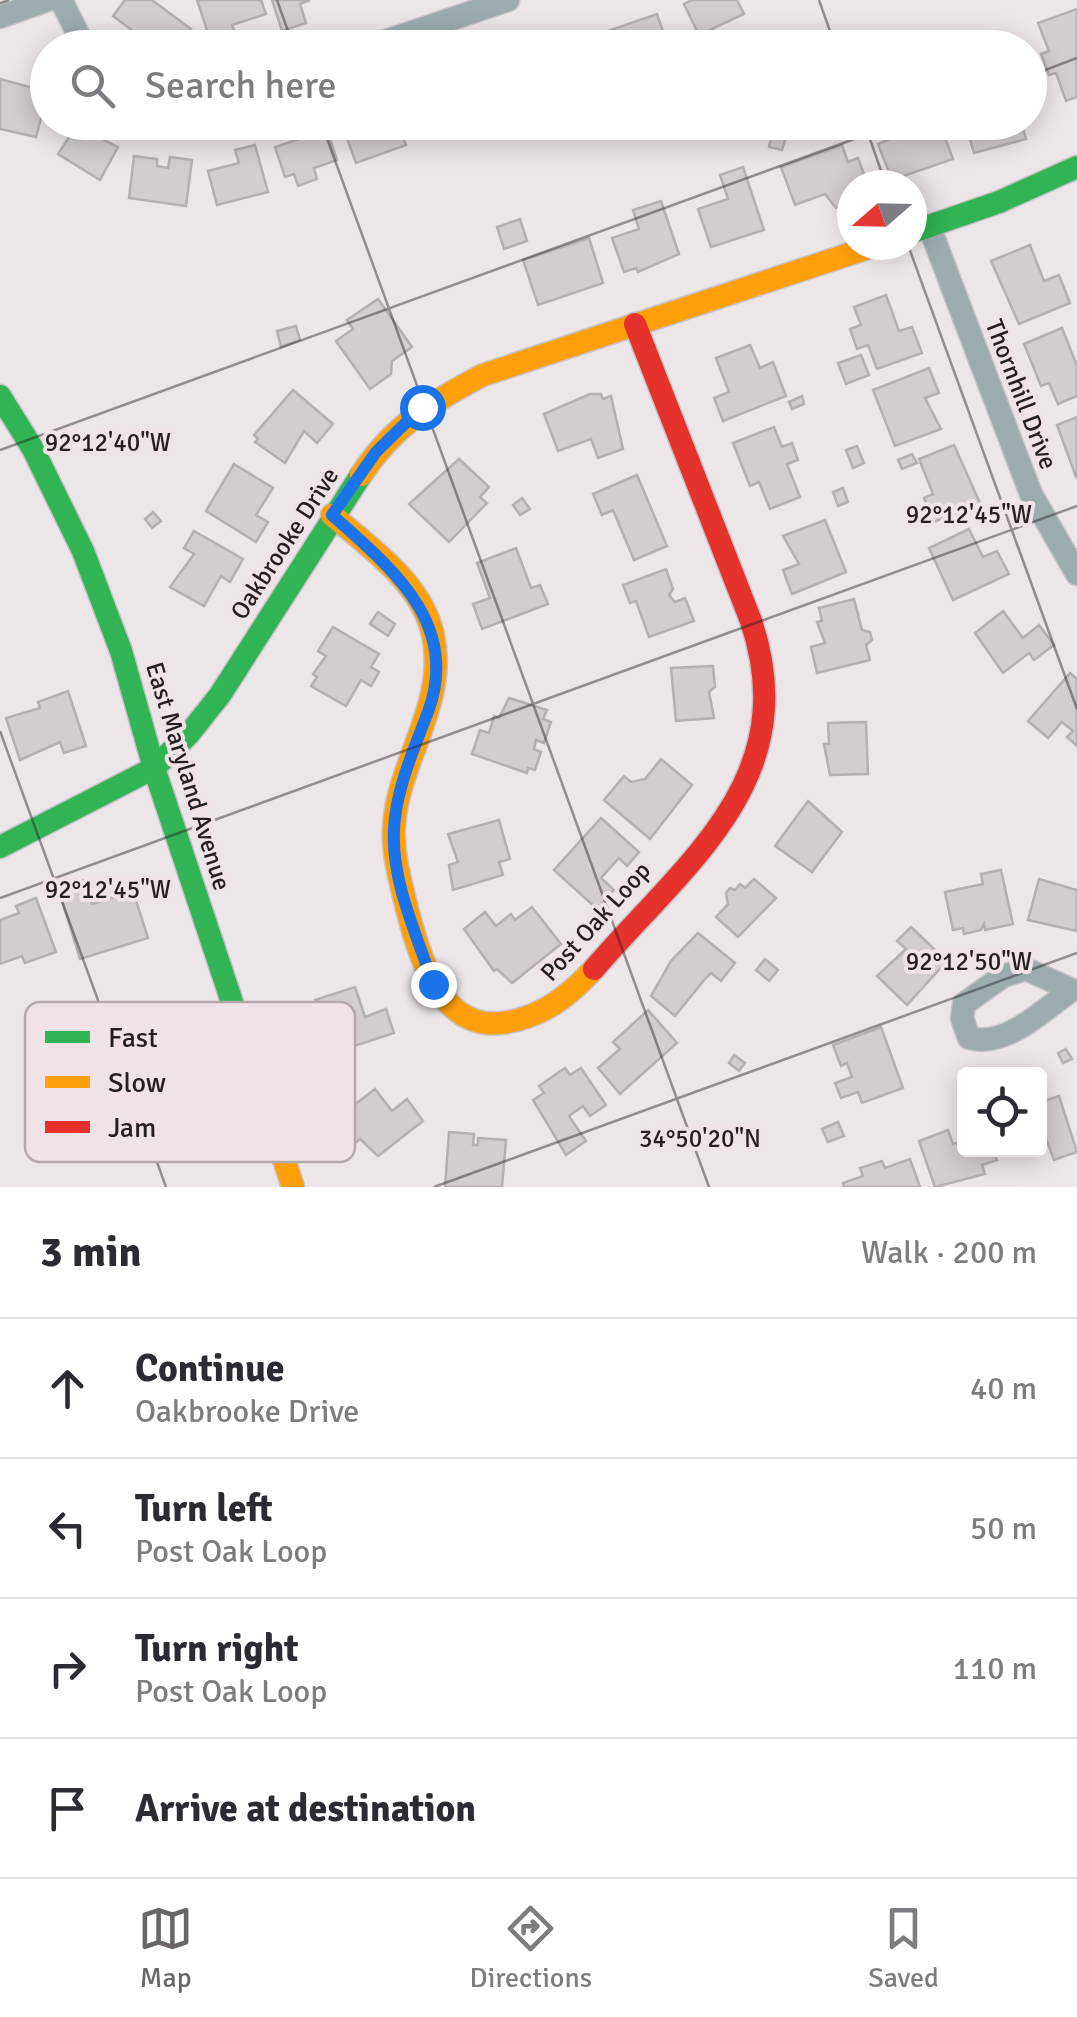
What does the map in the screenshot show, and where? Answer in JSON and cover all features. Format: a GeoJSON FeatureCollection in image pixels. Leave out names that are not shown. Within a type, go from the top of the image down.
{"type":"FeatureCollection","features":[{"type":"Feature","properties":{"kind":"street"},"geometry":{"type":"LineString","coordinates":[[0,16],[48,0]]}},
{"type":"Feature","properties":{"kind":"street"},"geometry":{"type":"LineString","coordinates":[[61,0],[76,30]]}},
{"type":"Feature","properties":{"kind":"street"},"geometry":{"type":"LineString","coordinates":[[419,30],[508,0]]}},
{"type":"Feature","properties":{"kind":"street"},"geometry":{"type":"LineString","coordinates":[[927,227],[1077,167]]}},
{"type":"Feature","properties":{"kind":"street","name":"Thornhill Drive"},"geometry":{"type":"LineString","coordinates":[[927,243],[1031,494],[1077,574]]}},
{"type":"Feature","properties":{"kind":"street","name":"Oakbrooke Drive"},"geometry":{"type":"LineString","coordinates":[[0,846],[154,768],[220,695],[376,452],[422,407],[483,375],[837,258]]}},
{"type":"Feature","properties":{"kind":"street","name":"Post Oak Loop"},"geometry":{"type":"LineString","coordinates":[[332,515],[405,582],[433,632],[432,694],[405,772],[394,827],[396,868],[433,984],[456,1011],[474,1021],[498,1024],[537,1014],[579,986],[733,806],[753,769],[768,708],[758,639],[634,324]]}},
{"type":"Feature","properties":{"kind":"street","name":"East Maryland Avenue"},"geometry":{"type":"LineString","coordinates":[[0,396],[33,449],[84,551],[139,704],[154,768],[232,1002]]}},
{"type":"Feature","properties":{"kind":"street","name":"East Maryland Avenue"},"geometry":{"type":"LineString","coordinates":[[285,1162],[293,1187]]}},
{"type":"Feature","properties":{"kind":"building"},"geometry":{"type":"Polygon","coordinates":[[[125,0],[152,0],[191,29],[132,30],[113,16],[125,0]]]}},
{"type":"Feature","properties":{"kind":"building"},"geometry":{"type":"Polygon","coordinates":[[[197,0],[261,0],[266,14],[232,25],[234,30],[207,30],[197,0]]]}},
{"type":"Feature","properties":{"kind":"building"},"geometry":{"type":"Polygon","coordinates":[[[272,0],[310,0],[300,4],[306,23],[282,30],[272,0]]]}},
{"type":"Feature","properties":{"kind":"building"},"geometry":{"type":"Polygon","coordinates":[[[692,0],[737,0],[744,14],[710,30],[697,30],[684,4],[692,0]]]}},
{"type":"Feature","properties":{"kind":"building"},"geometry":{"type":"Polygon","coordinates":[[[1077,9],[1077,97],[1066,101],[1056,73],[1049,75],[1047,30],[1041,30],[1038,23],[1077,9]]]}},
{"type":"Feature","properties":{"kind":"building"},"geometry":{"type":"Polygon","coordinates":[[[657,14],[662,30],[611,30],[657,14]]]}},
{"type":"Feature","properties":{"kind":"building"},"geometry":{"type":"Polygon","coordinates":[[[0,79],[30,87],[30,136],[0,129],[0,79]]]}},
{"type":"Feature","properties":{"kind":"building"},"geometry":{"type":"Polygon","coordinates":[[[67,140],[104,140],[118,147],[100,180],[58,154],[67,140]]]}},
{"type":"Feature","properties":{"kind":"building"},"geometry":{"type":"Polygon","coordinates":[[[296,140],[330,140],[337,160],[314,168],[317,179],[298,186],[294,174],[285,177],[275,147],[296,140]]]}},
{"type":"Feature","properties":{"kind":"building"},"geometry":{"type":"Polygon","coordinates":[[[348,140],[404,140],[406,145],[356,163],[348,140]]]}},
{"type":"Feature","properties":{"kind":"building"},"geometry":{"type":"Polygon","coordinates":[[[771,140],[785,140],[782,150],[769,147],[771,140]]]}},
{"type":"Feature","properties":{"kind":"building"},"geometry":{"type":"Polygon","coordinates":[[[888,140],[946,140],[953,159],[921,170],[888,170],[878,144],[888,140]]]}},
{"type":"Feature","properties":{"kind":"building"},"geometry":{"type":"Polygon","coordinates":[[[970,140],[1022,140],[974,153],[970,140]]]}},
{"type":"Feature","properties":{"kind":"building"},"geometry":{"type":"Polygon","coordinates":[[[255,145],[268,192],[217,205],[208,171],[239,163],[235,150],[255,145]]]}},
{"type":"Feature","properties":{"kind":"building"},"geometry":{"type":"Polygon","coordinates":[[[842,145],[848,162],[858,158],[862,170],[837,170],[836,208],[825,194],[795,205],[781,167],[842,145]]]}},
{"type":"Feature","properties":{"kind":"building"},"geometry":{"type":"Polygon","coordinates":[[[134,156],[157,159],[157,166],[168,168],[170,157],[192,160],[186,206],[129,198],[134,156]]]}},
{"type":"Feature","properties":{"kind":"building"},"geometry":{"type":"Polygon","coordinates":[[[743,167],[764,230],[711,247],[698,209],[728,199],[720,175],[743,167]]]}},
{"type":"Feature","properties":{"kind":"building"},"geometry":{"type":"Polygon","coordinates":[[[661,201],[679,254],[638,272],[636,268],[624,272],[612,238],[639,229],[633,210],[661,201]]]}},
{"type":"Feature","properties":{"kind":"building"},"geometry":{"type":"Polygon","coordinates":[[[520,219],[527,241],[504,249],[497,227],[520,219]]]}},
{"type":"Feature","properties":{"kind":"building"},"geometry":{"type":"Polygon","coordinates":[[[589,238],[603,283],[538,305],[523,260],[589,238]]]}},
{"type":"Feature","properties":{"kind":"building"},"geometry":{"type":"Polygon","coordinates":[[[1030,245],[1044,281],[1059,275],[1070,303],[1019,324],[991,261],[1030,245]]]}},
{"type":"Feature","properties":{"kind":"building"},"geometry":{"type":"Polygon","coordinates":[[[886,295],[899,331],[912,327],[922,353],[877,369],[868,345],[857,349],[850,329],[861,325],[854,307],[886,295]]]}},
{"type":"Feature","properties":{"kind":"building"},"geometry":{"type":"Polygon","coordinates":[[[378,299],[412,347],[392,361],[391,374],[370,389],[336,341],[353,329],[347,320],[378,299]]]}},
{"type":"Feature","properties":{"kind":"building"},"geometry":{"type":"Polygon","coordinates":[[[296,326],[300,340],[281,347],[277,331],[296,326]]]}},
{"type":"Feature","properties":{"kind":"building"},"geometry":{"type":"Polygon","coordinates":[[[1062,328],[1077,366],[1077,396],[1058,404],[1049,383],[1041,386],[1024,344],[1062,328]]]}},
{"type":"Feature","properties":{"kind":"building"},"geometry":{"type":"Polygon","coordinates":[[[750,345],[760,368],[773,362],[786,396],[723,421],[714,398],[729,392],[716,358],[750,345]]]}},
{"type":"Feature","properties":{"kind":"building"},"geometry":{"type":"Polygon","coordinates":[[[861,355],[869,375],[846,384],[838,363],[861,355]]]}},
{"type":"Feature","properties":{"kind":"building"},"geometry":{"type":"Polygon","coordinates":[[[929,368],[939,393],[925,398],[941,429],[895,446],[873,390],[929,368]]]}},
{"type":"Feature","properties":{"kind":"building"},"geometry":{"type":"Polygon","coordinates":[[[293,390],[333,424],[317,443],[304,431],[285,463],[255,442],[258,439],[254,435],[293,390]]]}},
{"type":"Feature","properties":{"kind":"building"},"geometry":{"type":"Polygon","coordinates":[[[590,394],[601,394],[603,399],[611,396],[623,449],[598,458],[591,439],[558,451],[544,414],[590,394]]]}},
{"type":"Feature","properties":{"kind":"building"},"geometry":{"type":"Polygon","coordinates":[[[802,396],[804,404],[792,409],[789,402],[802,396]]]}},
{"type":"Feature","properties":{"kind":"building"},"geometry":{"type":"Polygon","coordinates":[[[1077,417],[1077,476],[1076,477],[1057,425],[1077,417]]]}},
{"type":"Feature","properties":{"kind":"building"},"geometry":{"type":"Polygon","coordinates":[[[774,427],[782,447],[792,443],[798,460],[787,464],[800,497],[770,509],[759,482],[750,486],[733,443],[774,427]]]}},
{"type":"Feature","properties":{"kind":"building"},"geometry":{"type":"Polygon","coordinates":[[[954,445],[980,503],[934,522],[924,498],[933,494],[919,459],[954,445]]]}},
{"type":"Feature","properties":{"kind":"building"},"geometry":{"type":"Polygon","coordinates":[[[857,446],[864,463],[853,468],[846,450],[857,446]]]}},
{"type":"Feature","properties":{"kind":"building"},"geometry":{"type":"Polygon","coordinates":[[[912,454],[917,463],[902,469],[898,460],[912,454]]]}},
{"type":"Feature","properties":{"kind":"building"},"geometry":{"type":"Polygon","coordinates":[[[459,459],[489,487],[480,497],[487,503],[449,542],[409,504],[459,459]]]}},
{"type":"Feature","properties":{"kind":"building"},"geometry":{"type":"Polygon","coordinates":[[[234,464],[273,488],[256,515],[268,522],[256,542],[206,511],[234,464]]]}},
{"type":"Feature","properties":{"kind":"building"},"geometry":{"type":"Polygon","coordinates":[[[637,475],[667,546],[634,560],[613,510],[602,515],[593,494],[637,475]]]}},
{"type":"Feature","properties":{"kind":"building"},"geometry":{"type":"Polygon","coordinates":[[[843,488],[848,502],[838,506],[833,492],[843,488]]]}},
{"type":"Feature","properties":{"kind":"building"},"geometry":{"type":"Polygon","coordinates":[[[522,498],[530,509],[520,515],[513,505],[522,498]]]}},
{"type":"Feature","properties":{"kind":"building"},"geometry":{"type":"Polygon","coordinates":[[[153,512],[161,521],[152,528],[145,519],[153,512]]]}},
{"type":"Feature","properties":{"kind":"building"},"geometry":{"type":"Polygon","coordinates":[[[825,520],[846,572],[792,594],[783,570],[799,564],[783,536],[825,520]]]}},
{"type":"Feature","properties":{"kind":"building"},"geometry":{"type":"Polygon","coordinates":[[[969,529],[983,557],[997,551],[1009,574],[953,600],[929,548],[969,529]]]}},
{"type":"Feature","properties":{"kind":"building"},"geometry":{"type":"Polygon","coordinates":[[[194,531],[243,559],[230,582],[221,576],[204,606],[170,587],[194,554],[184,548],[194,531]]]}},
{"type":"Feature","properties":{"kind":"building"},"geometry":{"type":"Polygon","coordinates":[[[516,548],[531,588],[540,585],[548,604],[482,629],[473,604],[490,598],[477,563],[516,548]]]}},
{"type":"Feature","properties":{"kind":"building"},"geometry":{"type":"Polygon","coordinates":[[[666,569],[673,589],[669,595],[675,602],[685,598],[694,621],[649,637],[636,601],[630,603],[623,585],[666,569]]]}},
{"type":"Feature","properties":{"kind":"building"},"geometry":{"type":"Polygon","coordinates":[[[854,599],[862,630],[870,632],[872,640],[866,645],[870,660],[817,673],[811,647],[825,643],[817,622],[822,621],[819,608],[854,599]]]}},
{"type":"Feature","properties":{"kind":"building"},"geometry":{"type":"Polygon","coordinates":[[[1003,611],[1023,638],[1039,625],[1054,645],[1034,660],[1029,653],[1003,673],[975,633],[1003,611]]]}},
{"type":"Feature","properties":{"kind":"building"},"geometry":{"type":"Polygon","coordinates":[[[378,612],[395,624],[388,636],[370,624],[378,612]]]}},
{"type":"Feature","properties":{"kind":"building"},"geometry":{"type":"Polygon","coordinates":[[[333,627],[379,654],[371,667],[379,672],[371,686],[361,680],[346,706],[311,686],[317,677],[313,674],[326,656],[318,651],[333,627]]]}},
{"type":"Feature","properties":{"kind":"building"},"geometry":{"type":"Polygon","coordinates":[[[713,666],[715,687],[709,692],[714,718],[676,721],[671,668],[713,666]]]}},
{"type":"Feature","properties":{"kind":"building"},"geometry":{"type":"Polygon","coordinates":[[[1070,673],[1077,679],[1077,746],[1067,737],[1073,731],[1062,722],[1048,738],[1028,721],[1070,673]]]}},
{"type":"Feature","properties":{"kind":"building"},"geometry":{"type":"Polygon","coordinates":[[[68,691],[86,746],[64,753],[60,742],[20,760],[6,718],[40,708],[38,702],[68,691]]]}},
{"type":"Feature","properties":{"kind":"building"},"geometry":{"type":"Polygon","coordinates":[[[509,698],[547,710],[543,719],[551,722],[544,743],[536,740],[534,749],[541,752],[535,770],[528,768],[527,773],[472,754],[480,730],[489,733],[494,716],[499,718],[509,698]]]}},
{"type":"Feature","properties":{"kind":"building"},"geometry":{"type":"Polygon","coordinates":[[[866,722],[868,774],[830,775],[824,744],[829,744],[828,723],[866,722]]]}},
{"type":"Feature","properties":{"kind":"building"},"geometry":{"type":"Polygon","coordinates":[[[661,759],[692,785],[650,839],[604,800],[624,776],[631,782],[645,779],[661,759]]]}},
{"type":"Feature","properties":{"kind":"building"},"geometry":{"type":"Polygon","coordinates":[[[808,801],[842,832],[812,872],[775,846],[808,801]]]}},
{"type":"Feature","properties":{"kind":"building"},"geometry":{"type":"Polygon","coordinates":[[[601,818],[639,852],[627,866],[619,858],[601,878],[614,890],[597,909],[554,870],[601,818]]]}},
{"type":"Feature","properties":{"kind":"building"},"geometry":{"type":"Polygon","coordinates":[[[499,820],[510,859],[499,862],[503,875],[453,890],[449,865],[458,862],[448,834],[499,820]]]}},
{"type":"Feature","properties":{"kind":"building"},"geometry":{"type":"Polygon","coordinates":[[[1001,870],[1013,924],[985,930],[984,924],[981,930],[964,934],[963,928],[953,930],[945,892],[983,884],[981,874],[1001,870]]]}},
{"type":"Feature","properties":{"kind":"building"},"geometry":{"type":"Polygon","coordinates":[[[77,879],[85,881],[92,904],[133,891],[148,938],[80,959],[58,888],[77,879]]]}},
{"type":"Feature","properties":{"kind":"building"},"geometry":{"type":"Polygon","coordinates":[[[754,879],[776,898],[738,937],[716,917],[728,904],[726,893],[730,888],[735,890],[740,884],[745,888],[754,879]]]}},
{"type":"Feature","properties":{"kind":"building"},"geometry":{"type":"Polygon","coordinates":[[[1039,879],[1077,890],[1077,931],[1028,920],[1039,879]]]}},
{"type":"Feature","properties":{"kind":"building"},"geometry":{"type":"Polygon","coordinates":[[[36,898],[56,952],[25,963],[22,956],[0,964],[0,920],[19,913],[16,906],[36,898]]]}},
{"type":"Feature","properties":{"kind":"building"},"geometry":{"type":"Polygon","coordinates":[[[532,907],[561,944],[512,983],[497,969],[494,971],[464,929],[485,912],[496,926],[511,914],[515,920],[532,907]]]}},
{"type":"Feature","properties":{"kind":"building"},"geometry":{"type":"Polygon","coordinates":[[[911,927],[947,961],[907,1005],[877,976],[906,949],[897,941],[911,927]]]}},
{"type":"Feature","properties":{"kind":"building"},"geometry":{"type":"Polygon","coordinates":[[[698,933],[735,963],[721,981],[711,973],[675,1016],[651,996],[671,961],[698,933]]]}},
{"type":"Feature","properties":{"kind":"building"},"geometry":{"type":"Polygon","coordinates":[[[765,959],[778,970],[769,981],[756,970],[765,959]]]}},
{"type":"Feature","properties":{"kind":"building"},"geometry":{"type":"Polygon","coordinates":[[[355,987],[365,1017],[386,1009],[394,1033],[355,1046],[355,1002],[315,1000],[355,987]]]}},
{"type":"Feature","properties":{"kind":"building"},"geometry":{"type":"Polygon","coordinates":[[[648,1010],[677,1043],[620,1094],[598,1068],[620,1049],[613,1042],[648,1010]]]}},
{"type":"Feature","properties":{"kind":"building"},"geometry":{"type":"Polygon","coordinates":[[[881,1027],[903,1088],[862,1103],[858,1092],[841,1098],[835,1083],[852,1077],[847,1063],[841,1066],[833,1045],[881,1027]]]}},
{"type":"Feature","properties":{"kind":"building"},"geometry":{"type":"Polygon","coordinates":[[[1066,1049],[1072,1059],[1063,1063],[1058,1053],[1066,1049]]]}},
{"type":"Feature","properties":{"kind":"building"},"geometry":{"type":"Polygon","coordinates":[[[734,1055],[745,1063],[739,1071],[729,1063],[734,1055]]]}},
{"type":"Feature","properties":{"kind":"building"},"geometry":{"type":"Polygon","coordinates":[[[565,1068],[570,1075],[581,1068],[606,1105],[590,1116],[583,1106],[569,1116],[586,1141],[566,1155],[533,1100],[544,1093],[539,1086],[565,1068]]]}},
{"type":"Feature","properties":{"kind":"building"},"geometry":{"type":"Polygon","coordinates":[[[375,1089],[392,1111],[407,1099],[423,1121],[378,1156],[360,1139],[355,1143],[355,1104],[375,1089]]]}},
{"type":"Feature","properties":{"kind":"building"},"geometry":{"type":"Polygon","coordinates":[[[1059,1096],[1077,1152],[1054,1160],[1047,1141],[1047,1100],[1059,1096]]]}},
{"type":"Feature","properties":{"kind":"building"},"geometry":{"type":"Polygon","coordinates":[[[838,1122],[844,1136],[828,1142],[822,1129],[838,1122]]]}},
{"type":"Feature","properties":{"kind":"building"},"geometry":{"type":"Polygon","coordinates":[[[948,1130],[953,1144],[957,1143],[957,1157],[997,1160],[982,1165],[985,1174],[935,1187],[919,1141],[948,1130]]]}},
{"type":"Feature","properties":{"kind":"building"},"geometry":{"type":"Polygon","coordinates":[[[449,1132],[474,1134],[473,1145],[478,1145],[478,1138],[506,1140],[502,1187],[445,1187],[449,1132]]]}},
{"type":"Feature","properties":{"kind":"building"},"geometry":{"type":"Polygon","coordinates":[[[910,1159],[920,1187],[844,1187],[843,1183],[863,1176],[860,1168],[882,1161],[885,1168],[910,1159]]]}},
{"type":"Feature","properties":{"kind":"traffic: fast"},"geometry":{"type":"LineString","coordinates":[[927,227],[999,202],[1077,167]]}},
{"type":"Feature","properties":{"kind":"traffic: fast"},"geometry":{"type":"LineString","coordinates":[[0,396],[33,449],[83,551],[121,651],[154,768],[232,1002]]}},
{"type":"Feature","properties":{"kind":"traffic: fast"},"geometry":{"type":"LineString","coordinates":[[0,847],[154,768],[189,734],[220,695],[361,475]]}},
{"type":"Feature","properties":{"kind":"traffic: slow"},"geometry":{"type":"LineString","coordinates":[[361,475],[400,429],[483,375],[837,258]]}},
{"type":"Feature","properties":{"kind":"traffic: slow"},"geometry":{"type":"LineString","coordinates":[[332,515],[406,583],[427,616],[433,635],[434,684],[397,802],[394,826],[407,909],[431,978],[458,1012],[477,1021],[500,1023],[546,1009],[594,969]]}},
{"type":"Feature","properties":{"kind":"traffic: slow"},"geometry":{"type":"LineString","coordinates":[[285,1162],[293,1187]]}},
{"type":"Feature","properties":{"kind":"traffic: jam"},"geometry":{"type":"LineString","coordinates":[[594,969],[699,853],[727,814],[749,772],[762,727],[763,677],[751,621],[635,324]]}},
{"type":"Feature","properties":{"kind":"route"},"geometry":{"type":"LineString","coordinates":[[422,407],[376,452],[332,515],[405,582],[433,632],[436,656],[430,705],[405,772],[394,827],[396,868],[433,984]]}}]}
